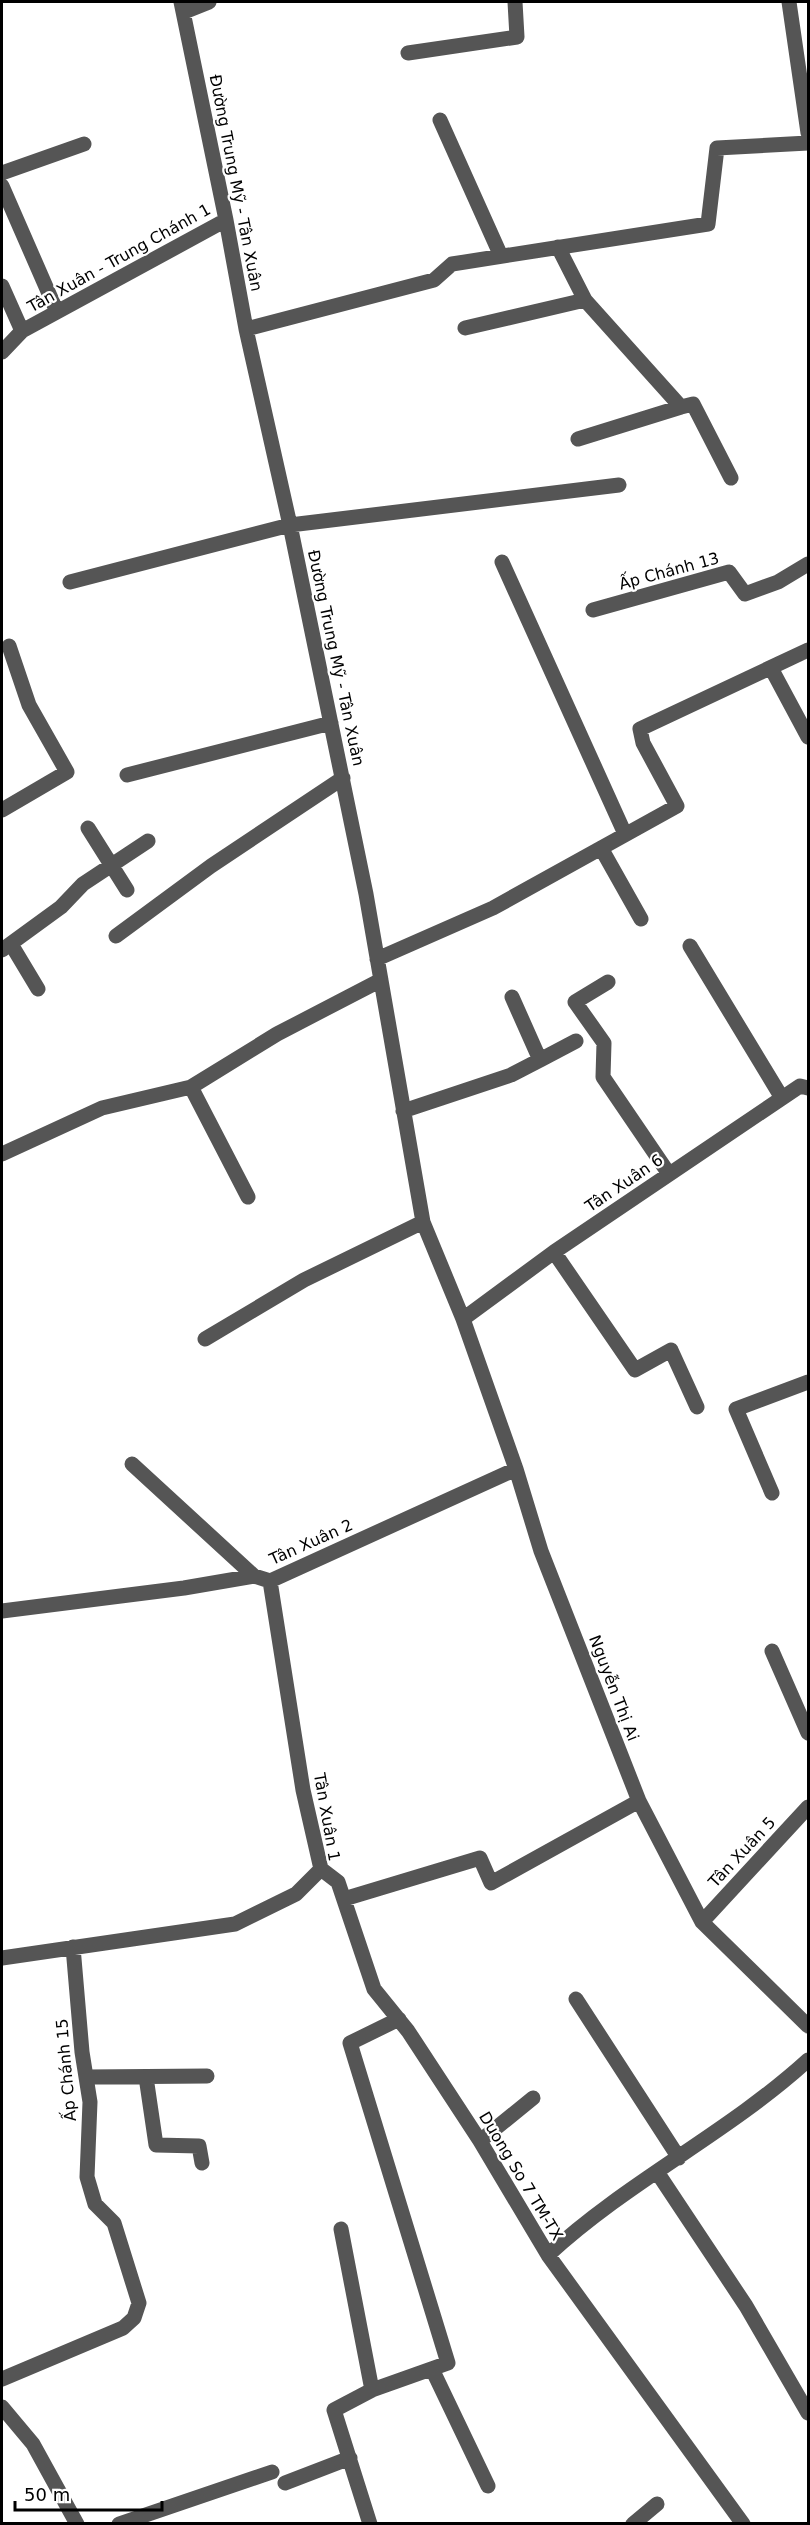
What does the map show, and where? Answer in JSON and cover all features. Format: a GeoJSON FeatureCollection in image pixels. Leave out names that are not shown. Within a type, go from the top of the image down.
{"type":"FeatureCollection","features":[{"type":"Feature","properties":{"kind":"street"},"geometry":{"type":"LineString","coordinates":[[182,7],[209,2]]}},
{"type":"Feature","properties":{"kind":"street"},"geometry":{"type":"LineString","coordinates":[[408,53],[517,37],[515,2]]}},
{"type":"Feature","properties":{"kind":"street"},"geometry":{"type":"LineString","coordinates":[[789,2],[808,133]]}},
{"type":"Feature","properties":{"kind":"street","name":"Đường Trung Mỹ - Tân Xuân"},"geometry":{"type":"LineString","coordinates":[[182,7],[226,219],[246,329],[343,778],[423,1222],[463,1319]]}},
{"type":"Feature","properties":{"kind":"street"},"geometry":{"type":"LineString","coordinates":[[440,120],[501,256]]}},
{"type":"Feature","properties":{"kind":"street"},"geometry":{"type":"LineString","coordinates":[[246,329],[434,280],[452,264],[708,224],[717,148],[808,143]]}},
{"type":"Feature","properties":{"kind":"street"},"geometry":{"type":"LineString","coordinates":[[2,173],[84,144]]}},
{"type":"Feature","properties":{"kind":"street"},"geometry":{"type":"LineString","coordinates":[[2,186],[57,312]]}},
{"type":"Feature","properties":{"kind":"street","name":"Tân Xuân - Trung Chánh 1"},"geometry":{"type":"LineString","coordinates":[[2,352],[22,331],[226,219]]}},
{"type":"Feature","properties":{"kind":"street"},"geometry":{"type":"LineString","coordinates":[[558,247],[585,300],[605,319],[681,407]]}},
{"type":"Feature","properties":{"kind":"street"},"geometry":{"type":"LineString","coordinates":[[2,286],[22,331]]}},
{"type":"Feature","properties":{"kind":"street"},"geometry":{"type":"LineString","coordinates":[[465,328],[585,300]]}},
{"type":"Feature","properties":{"kind":"street"},"geometry":{"type":"LineString","coordinates":[[578,439],[693,404],[731,478]]}},
{"type":"Feature","properties":{"kind":"street"},"geometry":{"type":"LineString","coordinates":[[70,582],[290,525],[619,485]]}},
{"type":"Feature","properties":{"kind":"street"},"geometry":{"type":"LineString","coordinates":[[502,562],[625,834]]}},
{"type":"Feature","properties":{"kind":"street","name":"Ấp Chánh 13"},"geometry":{"type":"LineString","coordinates":[[593,610],[729,572],[745,594],[778,582],[808,564]]}},
{"type":"Feature","properties":{"kind":"street"},"geometry":{"type":"LineString","coordinates":[[2,810],[67,772],[29,705],[9,646]]}},
{"type":"Feature","properties":{"kind":"street"},"geometry":{"type":"LineString","coordinates":[[377,959],[493,908],[676,806],[643,743],[640,729],[808,650]]}},
{"type":"Feature","properties":{"kind":"street"},"geometry":{"type":"LineString","coordinates":[[771,668],[808,737]]}},
{"type":"Feature","properties":{"kind":"street"},"geometry":{"type":"LineString","coordinates":[[127,775],[331,723]]}},
{"type":"Feature","properties":{"kind":"street"},"geometry":{"type":"LineString","coordinates":[[116,936],[211,866],[343,778]]}},
{"type":"Feature","properties":{"kind":"street"},"geometry":{"type":"LineString","coordinates":[[88,828],[127,890]]}},
{"type":"Feature","properties":{"kind":"street"},"geometry":{"type":"LineString","coordinates":[[39,989],[6,947],[61,907],[83,884],[148,841]]}},
{"type":"Feature","properties":{"kind":"street"},"geometry":{"type":"LineString","coordinates":[[601,848],[641,919]]}},
{"type":"Feature","properties":{"kind":"street"},"geometry":{"type":"LineString","coordinates":[[690,946],[782,1098]]}},
{"type":"Feature","properties":{"kind":"street"},"geometry":{"type":"LineString","coordinates":[[2,1154],[102,1108],[191,1087],[277,1034],[381,980]]}},
{"type":"Feature","properties":{"kind":"street"},"geometry":{"type":"LineString","coordinates":[[608,982],[575,1002],[603,1043],[603,1077],[669,1174]]}},
{"type":"Feature","properties":{"kind":"street"},"geometry":{"type":"LineString","coordinates":[[512,997],[540,1060]]}},
{"type":"Feature","properties":{"kind":"street"},"geometry":{"type":"LineString","coordinates":[[404,1111],[511,1075],[576,1041]]}},
{"type":"Feature","properties":{"kind":"street","name":"Tân Xuân 6"},"geometry":{"type":"LineString","coordinates":[[463,1319],[554,1252],[782,1098],[800,1086],[808,1088]]}},
{"type":"Feature","properties":{"kind":"street"},"geometry":{"type":"LineString","coordinates":[[191,1087],[248,1197]]}},
{"type":"Feature","properties":{"kind":"street"},"geometry":{"type":"LineString","coordinates":[[205,1339],[304,1280],[423,1222]]}},
{"type":"Feature","properties":{"kind":"street"},"geometry":{"type":"LineString","coordinates":[[554,1252],[635,1370],[671,1350],[697,1407]]}},
{"type":"Feature","properties":{"kind":"street","name":"Nguyễn Thị Ai"},"geometry":{"type":"LineString","coordinates":[[463,1319],[516,1469],[541,1551],[639,1801],[702,1922],[806,2019]]}},
{"type":"Feature","properties":{"kind":"street"},"geometry":{"type":"LineString","coordinates":[[772,1493],[735,1409],[808,1382]]}},
{"type":"Feature","properties":{"kind":"street"},"geometry":{"type":"LineString","coordinates":[[132,1464],[254,1575]]}},
{"type":"Feature","properties":{"kind":"street","name":"Tân Xuân 2"},"geometry":{"type":"LineString","coordinates":[[2,1611],[184,1588],[254,1575],[270,1581],[516,1469]]}},
{"type":"Feature","properties":{"kind":"street","name":"Tân Xuân 1"},"geometry":{"type":"LineString","coordinates":[[2,1958],[235,1924],[296,1894],[321,1869],[303,1790],[270,1581]]}},
{"type":"Feature","properties":{"kind":"street"},"geometry":{"type":"LineString","coordinates":[[772,1651],[808,1733]]}},
{"type":"Feature","properties":{"kind":"street"},"geometry":{"type":"LineString","coordinates":[[344,1899],[480,1858],[491,1883],[639,1801]]}},
{"type":"Feature","properties":{"kind":"street","name":"Tân Xuân 5"},"geometry":{"type":"LineString","coordinates":[[702,1922],[808,1808]]}},
{"type":"Feature","properties":{"kind":"street","name":"Duong So 7 TM-TX"},"geometry":{"type":"LineString","coordinates":[[321,1869],[338,1882],[374,1989],[399,2019],[480,2141],[548,2255],[589,2220],[771,2094],[808,2060]]}},
{"type":"Feature","properties":{"kind":"street","name":"Ấp Chánh 15"},"geometry":{"type":"LineString","coordinates":[[2,2379],[123,2328],[134,2318],[139,2302],[114,2223],[95,2204],[87,2177],[90,2102],[82,2052],[73,1947]]}},
{"type":"Feature","properties":{"kind":"street"},"geometry":{"type":"LineString","coordinates":[[576,1999],[679,2158]]}},
{"type":"Feature","properties":{"kind":"street"},"geometry":{"type":"LineString","coordinates":[[370,2523],[334,2410],[372,2390],[448,2363],[350,2043],[399,2019]]}},
{"type":"Feature","properties":{"kind":"street"},"geometry":{"type":"LineString","coordinates":[[87,2077],[207,2076]]}},
{"type":"Feature","properties":{"kind":"street"},"geometry":{"type":"LineString","coordinates":[[146,2077],[156,2145],[199,2146],[202,2163]]}},
{"type":"Feature","properties":{"kind":"street"},"geometry":{"type":"LineString","coordinates":[[480,2141],[533,2098]]}},
{"type":"Feature","properties":{"kind":"street"},"geometry":{"type":"LineString","coordinates":[[657,2172],[746,2306],[808,2413]]}},
{"type":"Feature","properties":{"kind":"street"},"geometry":{"type":"LineString","coordinates":[[341,2229],[372,2390]]}},
{"type":"Feature","properties":{"kind":"street"},"geometry":{"type":"LineString","coordinates":[[548,2255],[743,2523]]}},
{"type":"Feature","properties":{"kind":"street"},"geometry":{"type":"LineString","coordinates":[[432,2369],[488,2486]]}},
{"type":"Feature","properties":{"kind":"street"},"geometry":{"type":"LineString","coordinates":[[2,2407],[33,2444],[77,2523]]}},
{"type":"Feature","properties":{"kind":"street"},"geometry":{"type":"LineString","coordinates":[[285,2482],[350,2458]]}},
{"type":"Feature","properties":{"kind":"street"},"geometry":{"type":"LineString","coordinates":[[119,2523],[272,2472]]}},
{"type":"Feature","properties":{"kind":"street"},"geometry":{"type":"LineString","coordinates":[[633,2523],[657,2504]]}}]}
